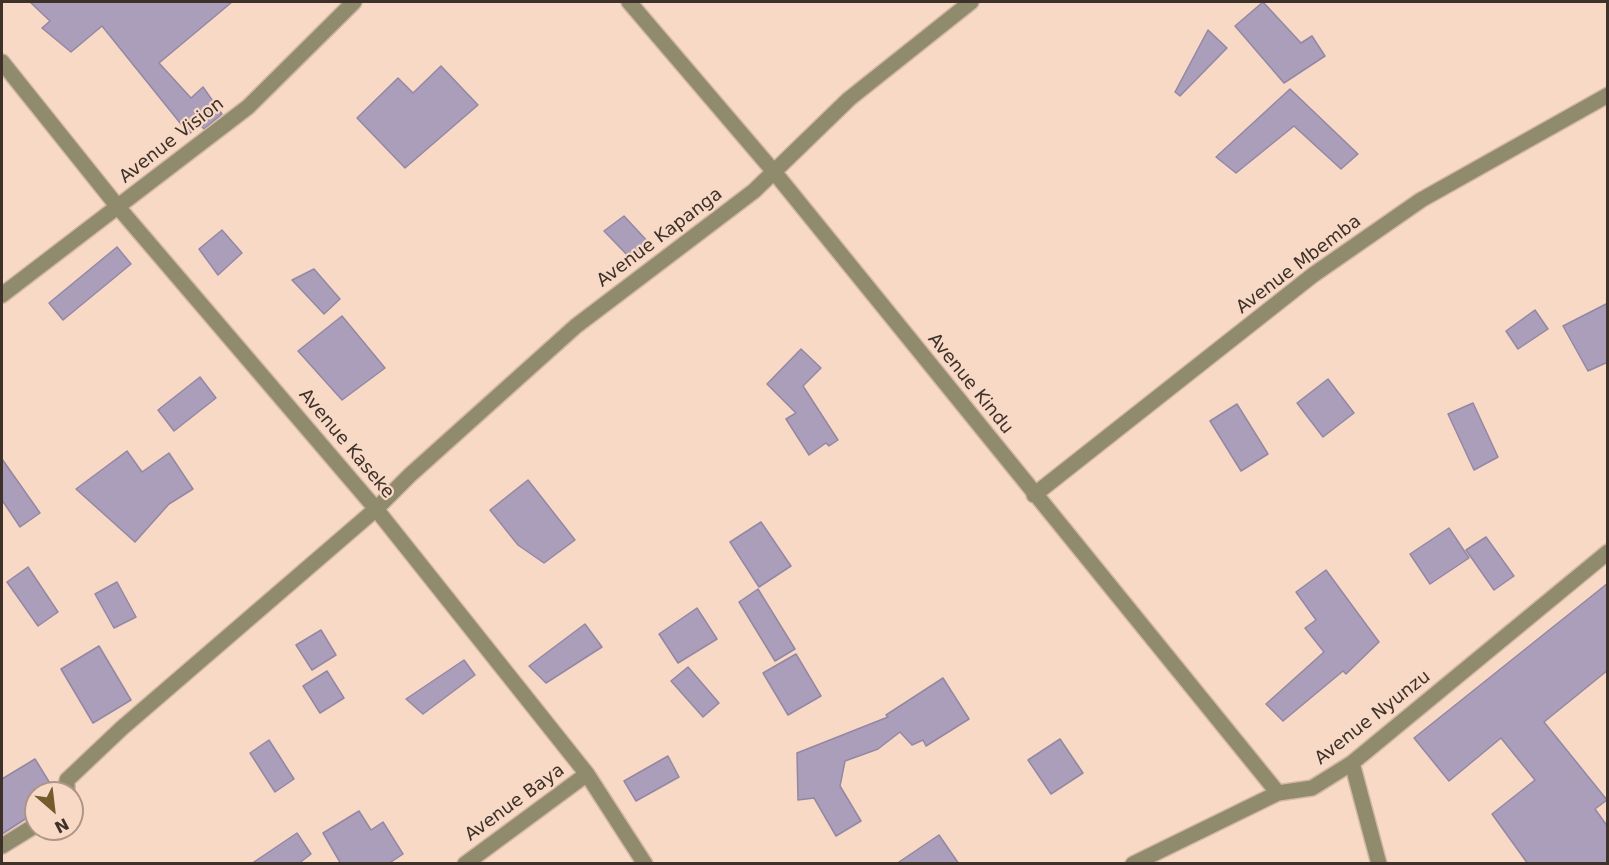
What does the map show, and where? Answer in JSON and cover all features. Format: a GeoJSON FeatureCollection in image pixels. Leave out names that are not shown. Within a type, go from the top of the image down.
{"type":"FeatureCollection","features":[{"type":"Feature","properties":{"kind":"street","name":"Avenue Vision"},"geometry":{"type":"LineString","coordinates":[[2,295],[248,107],[354,2]]}},
{"type":"Feature","properties":{"kind":"street","name":"Avenue Kindu"},"geometry":{"type":"LineString","coordinates":[[629,2],[775,173],[1278,793]]}},
{"type":"Feature","properties":{"kind":"street","name":"Avenue Kapanga"},"geometry":{"type":"LineString","coordinates":[[68,781],[123,728],[376,509],[410,475],[576,326],[708,228],[775,173],[849,99],[971,2]]}},
{"type":"Feature","properties":{"kind":"street","name":"Avenue Kaseke"},"geometry":{"type":"LineString","coordinates":[[2,62],[118,207],[376,509],[587,774],[645,864]]}},
{"type":"Feature","properties":{"kind":"street","name":"Avenue Mbemba"},"geometry":{"type":"LineString","coordinates":[[1034,495],[1313,275],[1421,200],[1608,95]]}},
{"type":"Feature","properties":{"kind":"street","name":"Avenue Nyunzu"},"geometry":{"type":"LineString","coordinates":[[1133,864],[1278,793],[1312,788],[1352,763],[1608,552]]}},
{"type":"Feature","properties":{"kind":"street"},"geometry":{"type":"LineString","coordinates":[[1352,763],[1379,864]]}},
{"type":"Feature","properties":{"kind":"street","name":"Avenue Baya"},"geometry":{"type":"LineString","coordinates":[[465,864],[587,774]]}},
{"type":"Feature","properties":{"kind":"street"},"geometry":{"type":"LineString","coordinates":[[2,846],[24,832]]}},
{"type":"Feature","properties":{"kind":"building"},"geometry":{"type":"Polygon","coordinates":[[[30,2],[232,2],[159,63],[191,98],[203,87],[222,114],[204,129],[200,125],[189,134],[102,26],[71,52],[42,28],[50,21],[30,2]]]}},
{"type":"Feature","properties":{"kind":"building"},"geometry":{"type":"Polygon","coordinates":[[[1263,2],[1301,43],[1312,36],[1325,56],[1284,83],[1235,26],[1263,2]]]}},
{"type":"Feature","properties":{"kind":"building"},"geometry":{"type":"Polygon","coordinates":[[[1208,30],[1227,48],[1180,96],[1175,92],[1208,30]]]}},
{"type":"Feature","properties":{"kind":"building"},"geometry":{"type":"Polygon","coordinates":[[[441,66],[478,105],[405,168],[357,118],[398,78],[413,93],[441,66]]]}},
{"type":"Feature","properties":{"kind":"building"},"geometry":{"type":"Polygon","coordinates":[[[1290,89],[1358,154],[1341,169],[1294,126],[1236,173],[1216,157],[1290,89]]]}},
{"type":"Feature","properties":{"kind":"building"},"geometry":{"type":"Polygon","coordinates":[[[624,216],[650,244],[632,260],[604,231],[624,216]]]}},
{"type":"Feature","properties":{"kind":"building"},"geometry":{"type":"Polygon","coordinates":[[[222,230],[242,253],[218,275],[199,249],[222,230]]]}},
{"type":"Feature","properties":{"kind":"building"},"geometry":{"type":"Polygon","coordinates":[[[117,247],[131,264],[63,320],[49,303],[117,247]]]}},
{"type":"Feature","properties":{"kind":"building"},"geometry":{"type":"Polygon","coordinates":[[[314,269],[340,299],[324,314],[292,280],[314,269]]]}},
{"type":"Feature","properties":{"kind":"building"},"geometry":{"type":"Polygon","coordinates":[[[1608,303],[1608,362],[1588,371],[1563,326],[1608,303]]]}},
{"type":"Feature","properties":{"kind":"building"},"geometry":{"type":"Polygon","coordinates":[[[1535,310],[1548,329],[1518,349],[1506,331],[1535,310]]]}},
{"type":"Feature","properties":{"kind":"building"},"geometry":{"type":"Polygon","coordinates":[[[342,316],[385,368],[342,400],[298,351],[342,316]]]}},
{"type":"Feature","properties":{"kind":"building"},"geometry":{"type":"Polygon","coordinates":[[[801,349],[821,368],[803,386],[838,440],[829,446],[826,443],[809,455],[786,419],[796,413],[767,384],[801,349]]]}},
{"type":"Feature","properties":{"kind":"building"},"geometry":{"type":"Polygon","coordinates":[[[200,377],[216,398],[174,431],[158,410],[200,377]]]}},
{"type":"Feature","properties":{"kind":"building"},"geometry":{"type":"Polygon","coordinates":[[[1328,379],[1354,413],[1323,437],[1297,403],[1328,379]]]}},
{"type":"Feature","properties":{"kind":"building"},"geometry":{"type":"Polygon","coordinates":[[[1473,403],[1498,457],[1474,470],[1448,414],[1473,403]]]}},
{"type":"Feature","properties":{"kind":"building"},"geometry":{"type":"Polygon","coordinates":[[[1237,404],[1268,454],[1241,471],[1210,421],[1237,404]]]}},
{"type":"Feature","properties":{"kind":"building"},"geometry":{"type":"Polygon","coordinates":[[[127,451],[142,472],[169,453],[193,489],[169,504],[135,542],[76,489],[127,451]]]}},
{"type":"Feature","properties":{"kind":"building"},"geometry":{"type":"Polygon","coordinates":[[[2,459],[40,513],[20,527],[2,500],[2,459]]]}},
{"type":"Feature","properties":{"kind":"building"},"geometry":{"type":"Polygon","coordinates":[[[528,480],[575,540],[544,563],[518,545],[490,510],[528,480]]]}},
{"type":"Feature","properties":{"kind":"building"},"geometry":{"type":"Polygon","coordinates":[[[761,522],[791,566],[759,587],[730,542],[761,522]]]}},
{"type":"Feature","properties":{"kind":"building"},"geometry":{"type":"Polygon","coordinates":[[[1449,528],[1469,558],[1430,584],[1410,554],[1449,528]]]}},
{"type":"Feature","properties":{"kind":"building"},"geometry":{"type":"Polygon","coordinates":[[[1486,537],[1514,576],[1494,590],[1466,550],[1486,537]]]}},
{"type":"Feature","properties":{"kind":"building"},"geometry":{"type":"Polygon","coordinates":[[[28,567],[58,612],[38,626],[7,582],[28,567]]]}},
{"type":"Feature","properties":{"kind":"building"},"geometry":{"type":"Polygon","coordinates":[[[1326,570],[1379,642],[1346,674],[1343,671],[1283,721],[1266,704],[1324,652],[1305,628],[1316,620],[1296,592],[1326,570]]]}},
{"type":"Feature","properties":{"kind":"building"},"geometry":{"type":"Polygon","coordinates":[[[117,582],[136,617],[114,628],[95,594],[117,582]]]}},
{"type":"Feature","properties":{"kind":"building"},"geometry":{"type":"Polygon","coordinates":[[[1608,583],[1608,670],[1544,722],[1607,800],[1595,809],[1608,827],[1608,864],[1528,864],[1492,814],[1535,780],[1501,738],[1449,781],[1414,738],[1608,583]]]}},
{"type":"Feature","properties":{"kind":"building"},"geometry":{"type":"Polygon","coordinates":[[[758,589],[795,649],[775,661],[739,602],[758,589]]]}},
{"type":"Feature","properties":{"kind":"building"},"geometry":{"type":"Polygon","coordinates":[[[697,608],[717,639],[678,663],[659,634],[697,608]]]}},
{"type":"Feature","properties":{"kind":"building"},"geometry":{"type":"Polygon","coordinates":[[[585,624],[602,647],[546,683],[529,666],[585,624]]]}},
{"type":"Feature","properties":{"kind":"building"},"geometry":{"type":"Polygon","coordinates":[[[321,630],[336,655],[312,670],[296,645],[321,630]]]}},
{"type":"Feature","properties":{"kind":"building"},"geometry":{"type":"Polygon","coordinates":[[[99,646],[131,700],[93,723],[61,669],[99,646]]]}},
{"type":"Feature","properties":{"kind":"building"},"geometry":{"type":"Polygon","coordinates":[[[796,654],[821,696],[788,715],[763,673],[796,654]]]}},
{"type":"Feature","properties":{"kind":"building"},"geometry":{"type":"Polygon","coordinates":[[[464,660],[475,675],[423,714],[406,699],[464,660]]]}},
{"type":"Feature","properties":{"kind":"building"},"geometry":{"type":"Polygon","coordinates":[[[688,667],[719,703],[703,717],[671,681],[688,667]]]}},
{"type":"Feature","properties":{"kind":"building"},"geometry":{"type":"Polygon","coordinates":[[[327,671],[344,698],[320,713],[303,686],[327,671]]]}},
{"type":"Feature","properties":{"kind":"building"},"geometry":{"type":"Polygon","coordinates":[[[943,678],[969,719],[926,746],[923,740],[912,745],[900,732],[878,749],[845,761],[840,786],[861,821],[836,836],[814,798],[798,800],[797,753],[888,717],[886,715],[943,678]]]}},
{"type":"Feature","properties":{"kind":"building"},"geometry":{"type":"Polygon","coordinates":[[[1060,739],[1083,773],[1051,794],[1028,760],[1060,739]]]}},
{"type":"Feature","properties":{"kind":"building"},"geometry":{"type":"Polygon","coordinates":[[[269,740],[294,779],[275,792],[250,753],[269,740]]]}},
{"type":"Feature","properties":{"kind":"building"},"geometry":{"type":"Polygon","coordinates":[[[668,756],[679,777],[636,801],[624,781],[668,756]]]}},
{"type":"Feature","properties":{"kind":"building"},"geometry":{"type":"Polygon","coordinates":[[[35,759],[49,781],[24,781],[24,820],[2,834],[2,779],[35,759]]]}},
{"type":"Feature","properties":{"kind":"building"},"geometry":{"type":"Polygon","coordinates":[[[359,811],[371,830],[383,822],[403,854],[388,864],[341,864],[323,833],[359,811]]]}},
{"type":"Feature","properties":{"kind":"building"},"geometry":{"type":"Polygon","coordinates":[[[297,833],[311,854],[298,864],[251,864],[297,833]]]}},
{"type":"Feature","properties":{"kind":"building"},"geometry":{"type":"Polygon","coordinates":[[[939,835],[959,864],[896,864],[939,835]]]}}]}
